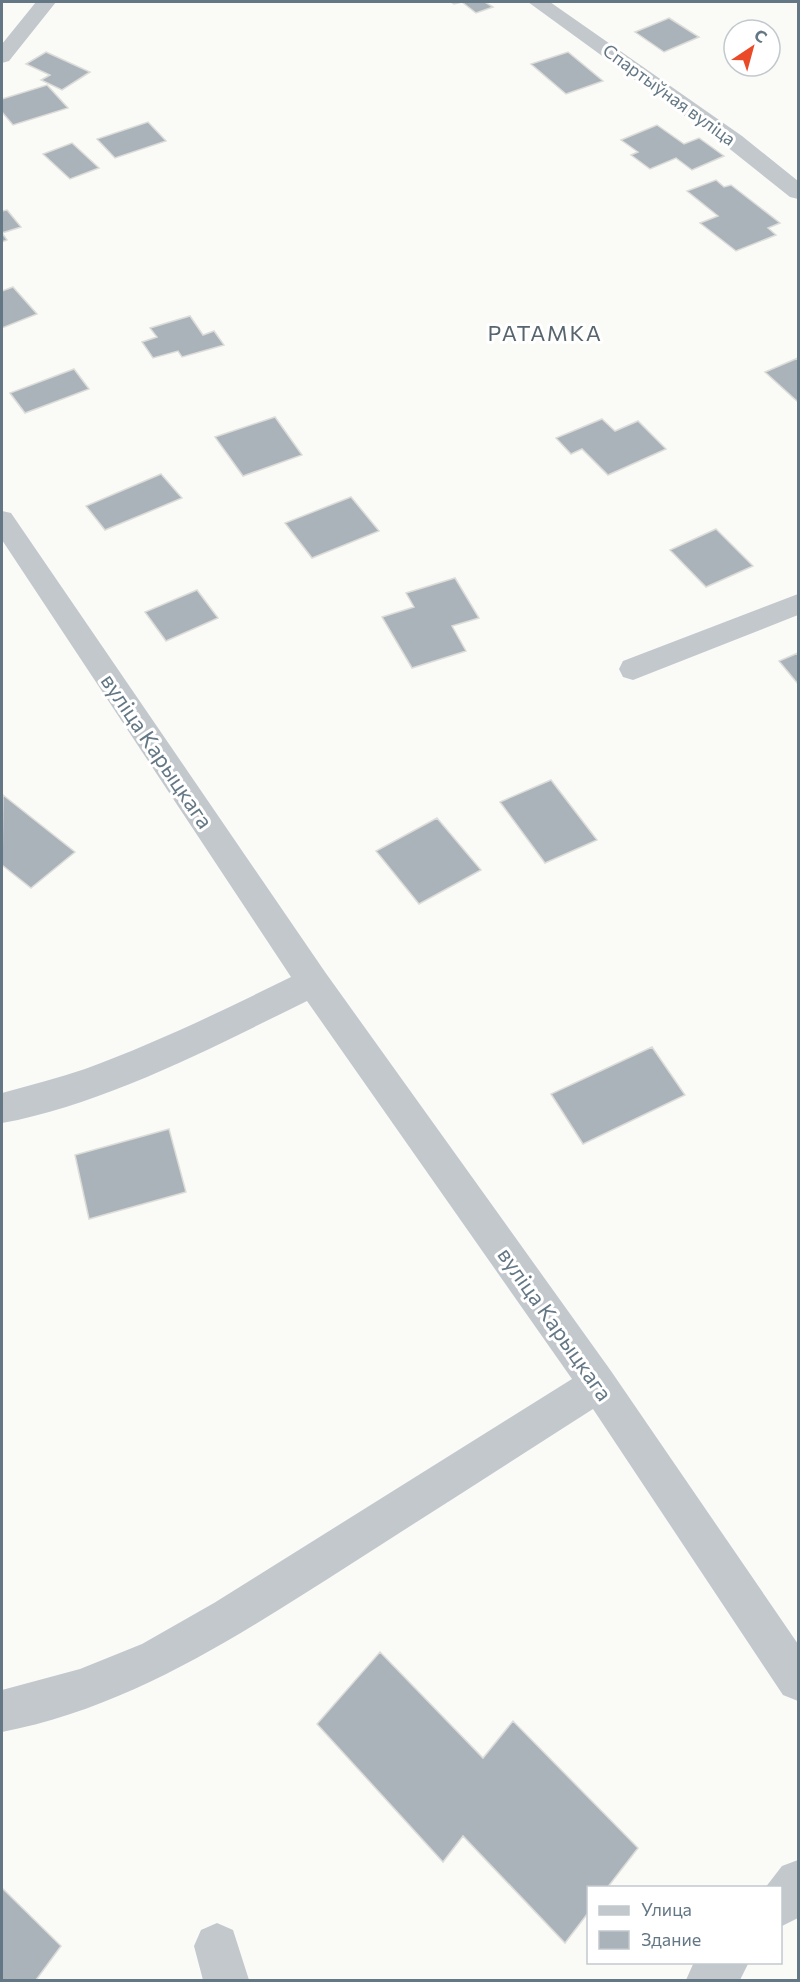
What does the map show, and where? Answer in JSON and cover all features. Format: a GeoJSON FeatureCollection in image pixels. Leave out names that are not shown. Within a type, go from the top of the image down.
{"type":"FeatureCollection","features":[{"type":"Feature","properties":{"kind":"street"},"geometry":{"type":"LineString","coordinates":[[2,57],[46,2]]}},
{"type":"Feature","properties":{"kind":"street","name":"Спартыўная вуліца"},"geometry":{"type":"LineString","coordinates":[[538,2],[734,141],[798,192]]}},
{"type":"Feature","properties":{"kind":"street","name":"вуліца Карыцкага"},"geometry":{"type":"LineString","coordinates":[[2,520],[313,982],[598,1384],[796,1673]]}},
{"type":"Feature","properties":{"kind":"street"},"geometry":{"type":"LineString","coordinates":[[633,669],[798,604]]}},
{"type":"Feature","properties":{"kind":"street"},"geometry":{"type":"LineString","coordinates":[[2,1108],[44,1098],[123,1070],[200,1038],[313,982]]}},
{"type":"Feature","properties":{"kind":"street"},"geometry":{"type":"LineString","coordinates":[[2,1711],[80,1690],[167,1653],[229,1618],[598,1384]]}},
{"type":"Feature","properties":{"kind":"street"},"geometry":{"type":"LineString","coordinates":[[782,1902],[798,1882]]}},
{"type":"Feature","properties":{"kind":"street"},"geometry":{"type":"LineString","coordinates":[[709,1980],[724,1964]]}},
{"type":"Feature","properties":{"kind":"building"},"geometry":{"type":"Polygon","coordinates":[[[462,2],[485,2],[493,7],[476,13],[462,2]]]}},
{"type":"Feature","properties":{"kind":"building"},"geometry":{"type":"Polygon","coordinates":[[[669,18],[699,37],[664,52],[635,32],[669,18]]]}},
{"type":"Feature","properties":{"kind":"building"},"geometry":{"type":"Polygon","coordinates":[[[46,52],[90,72],[62,90],[41,80],[50,75],[26,64],[46,52]]]}},
{"type":"Feature","properties":{"kind":"building"},"geometry":{"type":"Polygon","coordinates":[[[568,52],[603,81],[566,94],[531,64],[568,52]]]}},
{"type":"Feature","properties":{"kind":"building"},"geometry":{"type":"Polygon","coordinates":[[[47,85],[68,108],[13,125],[2,112],[2,99],[47,85]]]}},
{"type":"Feature","properties":{"kind":"building"},"geometry":{"type":"Polygon","coordinates":[[[148,122],[166,141],[115,158],[97,139],[148,122]]]}},
{"type":"Feature","properties":{"kind":"building"},"geometry":{"type":"Polygon","coordinates":[[[657,125],[684,144],[699,138],[724,156],[692,170],[676,158],[650,169],[631,155],[638,152],[621,140],[657,125]]]}},
{"type":"Feature","properties":{"kind":"building"},"geometry":{"type":"Polygon","coordinates":[[[72,143],[99,168],[70,179],[43,154],[72,143]]]}},
{"type":"Feature","properties":{"kind":"building"},"geometry":{"type":"Polygon","coordinates":[[[716,180],[724,187],[731,185],[780,223],[768,228],[776,235],[736,251],[700,223],[718,216],[687,191],[716,180]]]}},
{"type":"Feature","properties":{"kind":"building"},"geometry":{"type":"Polygon","coordinates":[[[7,210],[21,227],[2,233],[2,211],[7,210]]]}},
{"type":"Feature","properties":{"kind":"building"},"geometry":{"type":"Polygon","coordinates":[[[13,287],[37,314],[2,328],[2,291],[13,287]]]}},
{"type":"Feature","properties":{"kind":"building"},"geometry":{"type":"Polygon","coordinates":[[[190,316],[203,335],[214,331],[224,345],[182,357],[178,351],[153,358],[142,342],[157,337],[150,328],[190,316]]]}},
{"type":"Feature","properties":{"kind":"building"},"geometry":{"type":"Polygon","coordinates":[[[798,358],[798,402],[765,372],[798,358]]]}},
{"type":"Feature","properties":{"kind":"building"},"geometry":{"type":"Polygon","coordinates":[[[74,369],[89,389],[25,413],[10,393],[74,369]]]}},
{"type":"Feature","properties":{"kind":"building"},"geometry":{"type":"Polygon","coordinates":[[[275,417],[302,455],[243,476],[215,437],[275,417]]]}},
{"type":"Feature","properties":{"kind":"building"},"geometry":{"type":"Polygon","coordinates":[[[602,419],[615,431],[638,421],[666,449],[608,475],[582,449],[571,454],[556,438],[602,419]]]}},
{"type":"Feature","properties":{"kind":"building"},"geometry":{"type":"Polygon","coordinates":[[[161,474],[182,498],[105,530],[86,506],[161,474]]]}},
{"type":"Feature","properties":{"kind":"building"},"geometry":{"type":"Polygon","coordinates":[[[351,497],[379,531],[312,558],[285,523],[351,497]]]}},
{"type":"Feature","properties":{"kind":"building"},"geometry":{"type":"Polygon","coordinates":[[[716,529],[753,566],[706,587],[670,550],[716,529]]]}},
{"type":"Feature","properties":{"kind":"building"},"geometry":{"type":"Polygon","coordinates":[[[455,578],[479,618],[452,626],[466,651],[412,668],[382,617],[414,607],[406,593],[455,578]]]}},
{"type":"Feature","properties":{"kind":"building"},"geometry":{"type":"Polygon","coordinates":[[[197,590],[218,618],[166,641],[145,612],[197,590]]]}},
{"type":"Feature","properties":{"kind":"building"},"geometry":{"type":"Polygon","coordinates":[[[798,653],[798,684],[779,661],[798,653]]]}},
{"type":"Feature","properties":{"kind":"building"},"geometry":{"type":"Polygon","coordinates":[[[551,780],[597,840],[545,863],[500,802],[551,780]]]}},
{"type":"Feature","properties":{"kind":"building"},"geometry":{"type":"Polygon","coordinates":[[[3,795],[75,852],[31,888],[2,865],[3,795]]]}},
{"type":"Feature","properties":{"kind":"building"},"geometry":{"type":"Polygon","coordinates":[[[437,818],[481,870],[419,904],[376,851],[437,818]]]}},
{"type":"Feature","properties":{"kind":"building"},"geometry":{"type":"Polygon","coordinates":[[[652,1047],[685,1095],[583,1144],[551,1094],[652,1047]]]}},
{"type":"Feature","properties":{"kind":"building"},"geometry":{"type":"Polygon","coordinates":[[[169,1129],[186,1192],[89,1219],[75,1155],[169,1129]]]}},
{"type":"Feature","properties":{"kind":"building"},"geometry":{"type":"Polygon","coordinates":[[[380,1652],[483,1758],[513,1721],[638,1848],[609,1886],[587,1886],[587,1914],[565,1943],[463,1836],[443,1862],[317,1724],[380,1652]]]}},
{"type":"Feature","properties":{"kind":"building"},"geometry":{"type":"Polygon","coordinates":[[[2,1888],[61,1946],[36,1980],[2,1980],[2,1888]]]}},
{"type":"Feature","properties":{"kind":"district","name":"РАТАМКА"},"geometry":{"type":"Point","coordinates":[545,333]}}]}
